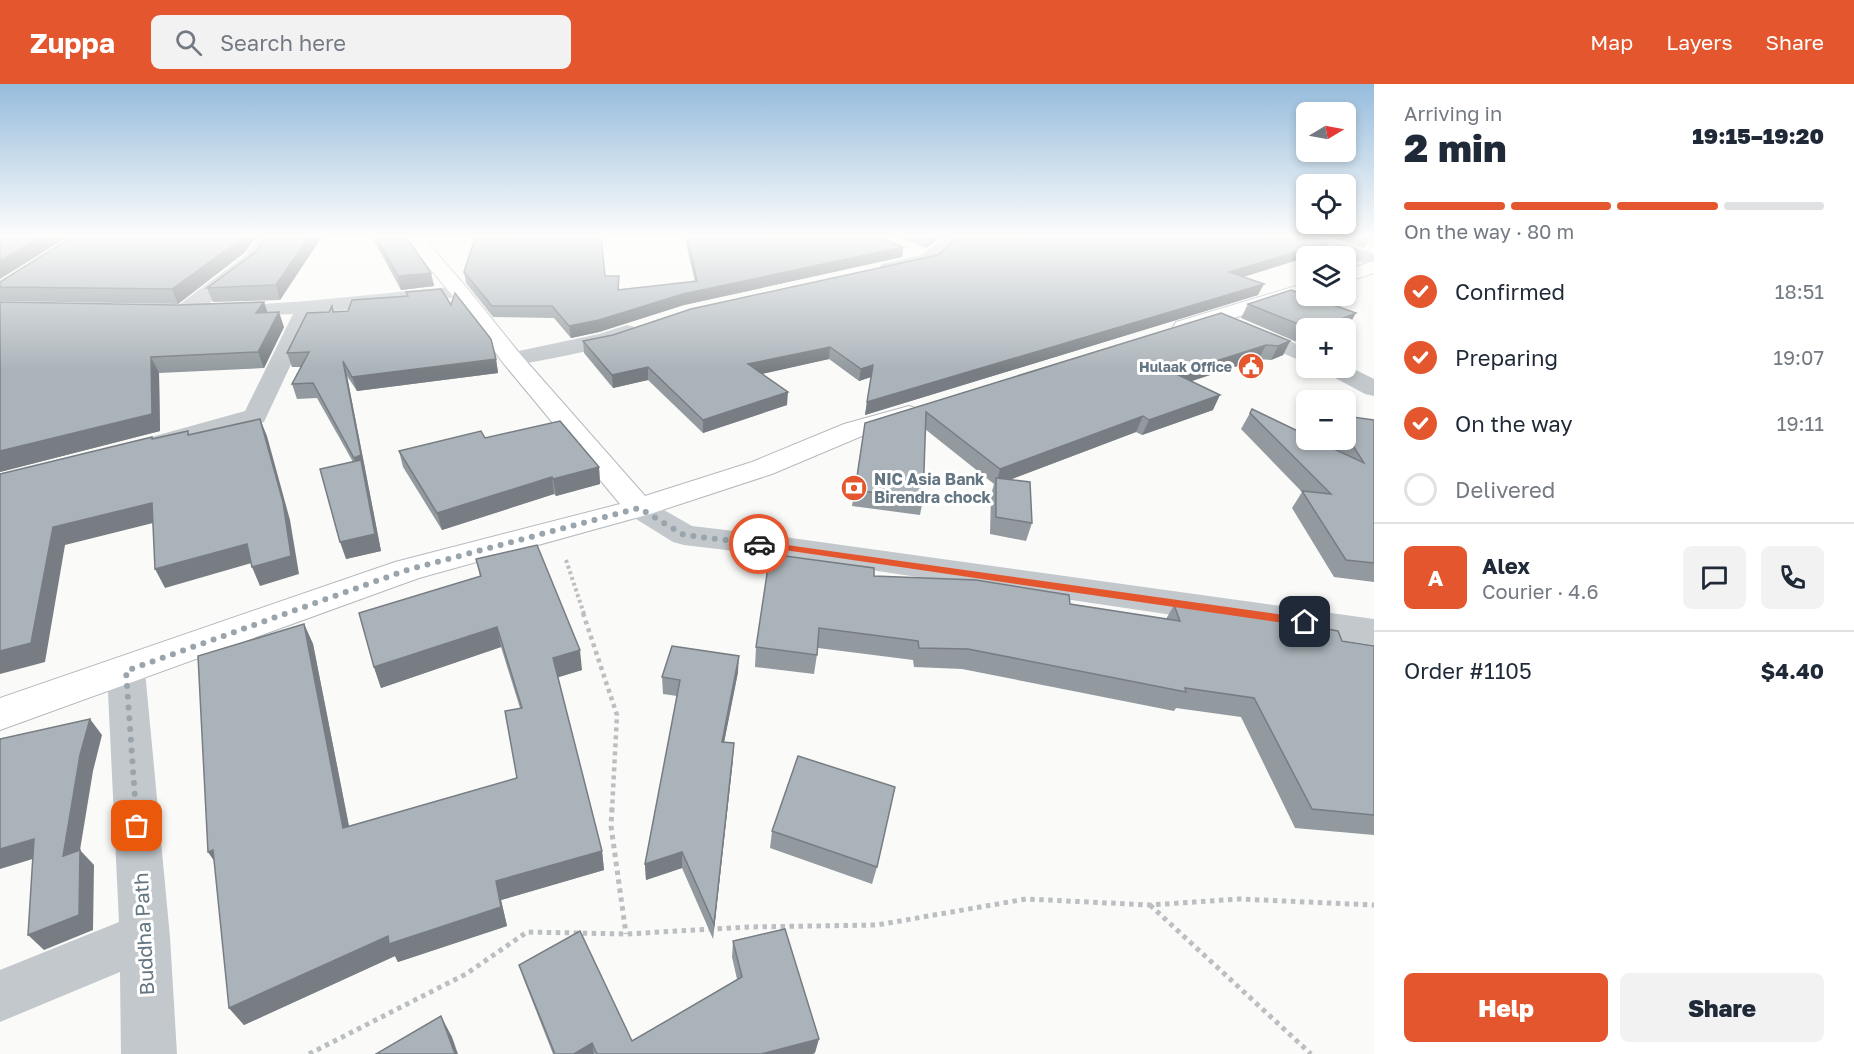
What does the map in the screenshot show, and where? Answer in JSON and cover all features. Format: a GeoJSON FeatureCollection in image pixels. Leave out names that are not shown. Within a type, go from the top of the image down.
{"type":"FeatureCollection","features":[{"type":"Feature","properties":{"kind":"main road"},"geometry":{"type":"LineString","coordinates":[[450,280],[512,359],[639,508]]}},
{"type":"Feature","properties":{"kind":"main road"},"geometry":{"type":"LineString","coordinates":[[1155,335],[1296,292]]}},
{"type":"Feature","properties":{"kind":"main road"},"geometry":{"type":"LineString","coordinates":[[0,714],[407,570],[639,508],[762,468],[854,430],[938,405]]}},
{"type":"Feature","properties":{"kind":"street"},"geometry":{"type":"LineString","coordinates":[[184,312],[225,280]]}},
{"type":"Feature","properties":{"kind":"street"},"geometry":{"type":"LineString","coordinates":[[160,312],[307,307],[460,292]]}},
{"type":"Feature","properties":{"kind":"street"},"geometry":{"type":"LineString","coordinates":[[120,453],[255,416],[307,307]]}},
{"type":"Feature","properties":{"kind":"street"},"geometry":{"type":"LineString","coordinates":[[1219,317],[1296,352]]}},
{"type":"Feature","properties":{"kind":"street"},"geometry":{"type":"LineString","coordinates":[[512,359],[605,340],[650,324]]}},
{"type":"Feature","properties":{"kind":"street"},"geometry":{"type":"LineString","coordinates":[[1353,378],[1374,389]]}},
{"type":"Feature","properties":{"kind":"street"},"geometry":{"type":"LineString","coordinates":[[639,508],[684,535],[777,546],[1374,632]]}},
{"type":"Feature","properties":{"kind":"street","name":"Buddha Path"},"geometry":{"type":"LineString","coordinates":[[126,671],[145,937],[149,1054]]}},
{"type":"Feature","properties":{"kind":"street"},"geometry":{"type":"LineString","coordinates":[[0,996],[145,937]]}},
{"type":"Feature","properties":{"kind":"path"},"geometry":{"type":"LineString","coordinates":[[556,530],[617,715],[611,826],[626,934]]}},
{"type":"Feature","properties":{"kind":"path"},"geometry":{"type":"LineString","coordinates":[[309,1054],[466,974],[527,932],[626,934],[748,927],[877,925],[1026,899],[1150,905],[1239,899],[1374,905]]}},
{"type":"Feature","properties":{"kind":"path"},"geometry":{"type":"LineString","coordinates":[[1150,905],[1311,1054]]}},
{"type":"Feature","properties":{"kind":"building"},"geometry":{"type":"Polygon","coordinates":[[[184,280],[172,289],[0,287],[0,282],[184,280]]]}},
{"type":"Feature","properties":{"kind":"building"},"geometry":{"type":"Polygon","coordinates":[[[217,280],[279,280],[276,285],[207,288],[217,280]]]}},
{"type":"Feature","properties":{"kind":"building"},"geometry":{"type":"Polygon","coordinates":[[[471,280],[619,280],[618,290],[697,280],[747,280],[683,294],[599,320],[569,326],[552,306],[492,306],[471,280]]]}},
{"type":"Feature","properties":{"kind":"building"},"geometry":{"type":"Polygon","coordinates":[[[822,280],[1253,280],[1264,284],[867,402],[873,365],[861,369],[830,347],[748,364],[788,392],[703,420],[648,367],[612,375],[583,341],[613,335],[691,309],[822,280]]]}},
{"type":"Feature","properties":{"kind":"building"},"geometry":{"type":"Polygon","coordinates":[[[441,289],[451,305],[455,293],[491,339],[496,359],[352,377],[343,361],[361,455],[354,458],[313,383],[292,384],[309,352],[287,353],[307,313],[329,312],[332,306],[333,312],[348,311],[352,300],[408,296],[406,292],[441,289]]]}},
{"type":"Feature","properties":{"kind":"building"},"geometry":{"type":"Polygon","coordinates":[[[1291,290],[1296,292],[1296,306],[1336,306],[1356,313],[1344,318],[1296,318],[1296,323],[1248,304],[1291,290]]]}},
{"type":"Feature","properties":{"kind":"building"},"geometry":{"type":"Polygon","coordinates":[[[0,302],[178,305],[264,302],[256,313],[279,312],[258,352],[151,357],[152,414],[0,451],[0,302]]]}},
{"type":"Feature","properties":{"kind":"building"},"geometry":{"type":"Polygon","coordinates":[[[1221,313],[1290,341],[1278,346],[1266,345],[1176,374],[1220,395],[1149,420],[1143,416],[1000,469],[926,412],[923,499],[855,490],[865,423],[1221,313]]]}},
{"type":"Feature","properties":{"kind":"building"},"geometry":{"type":"Polygon","coordinates":[[[1252,409],[1296,430],[1296,450],[1336,450],[1364,463],[1356,450],[1356,417],[1374,420],[1374,563],[1346,560],[1302,491],[1331,494],[1250,413],[1252,409]]]}},
{"type":"Feature","properties":{"kind":"building"},"geometry":{"type":"Polygon","coordinates":[[[260,419],[283,502],[291,556],[252,567],[247,544],[155,569],[152,503],[53,527],[31,643],[0,651],[0,474],[152,437],[152,439],[188,431],[188,435],[260,419]]]}},
{"type":"Feature","properties":{"kind":"building"},"geometry":{"type":"Polygon","coordinates":[[[560,421],[599,467],[553,479],[552,477],[437,513],[399,451],[481,431],[485,438],[560,421]]]}},
{"type":"Feature","properties":{"kind":"building"},"geometry":{"type":"Polygon","coordinates":[[[361,460],[375,534],[340,542],[320,469],[361,460]]]}},
{"type":"Feature","properties":{"kind":"building"},"geometry":{"type":"Polygon","coordinates":[[[996,478],[1030,482],[1032,523],[996,517],[996,478]]]}},
{"type":"Feature","properties":{"kind":"building"},"geometry":{"type":"Polygon","coordinates":[[[537,545],[580,650],[553,658],[602,851],[496,881],[501,907],[389,944],[388,936],[229,1008],[213,850],[208,852],[198,656],[304,624],[343,828],[517,778],[505,711],[522,708],[497,627],[374,667],[359,613],[481,576],[476,559],[537,545]]]}},
{"type":"Feature","properties":{"kind":"building"},"geometry":{"type":"Polygon","coordinates":[[[770,554],[874,568],[874,576],[976,580],[1069,595],[1070,604],[1180,621],[1174,605],[1235,612],[1338,631],[1342,641],[1374,646],[1374,815],[1312,809],[1254,698],[1185,688],[1186,692],[968,649],[919,648],[918,641],[819,628],[817,655],[756,647],[770,554]]]}},
{"type":"Feature","properties":{"kind":"building"},"geometry":{"type":"Polygon","coordinates":[[[672,646],[739,656],[722,742],[734,743],[714,924],[682,852],[645,864],[680,680],[662,677],[672,646]]]}},
{"type":"Feature","properties":{"kind":"building"},"geometry":{"type":"Polygon","coordinates":[[[90,719],[80,755],[63,856],[80,850],[79,915],[28,935],[34,839],[0,849],[0,739],[90,719]]]}},
{"type":"Feature","properties":{"kind":"building"},"geometry":{"type":"Polygon","coordinates":[[[798,756],[895,787],[877,867],[772,831],[798,756]]]}},
{"type":"Feature","properties":{"kind":"building"},"geometry":{"type":"Polygon","coordinates":[[[785,929],[819,1039],[761,1054],[597,1054],[592,1043],[574,1054],[555,1054],[519,965],[580,931],[632,1041],[742,977],[733,941],[785,929]]]}},
{"type":"Feature","properties":{"kind":"building"},"geometry":{"type":"Polygon","coordinates":[[[441,1016],[455,1054],[376,1054],[441,1016]]]}},
{"type":"Feature","properties":{"kind":"way so far"},"geometry":{"type":"LineString","coordinates":[[137,826],[126,671],[407,570],[639,508],[684,535],[759,544]]}},
{"type":"Feature","properties":{"kind":"place","name":"Hulaak Office"},"geometry":{"type":"Point","coordinates":[1251,366]}},
{"type":"Feature","properties":{"kind":"place","name":"NIC Asia Bank Birendra chock"},"geometry":{"type":"Point","coordinates":[854,488]}},
{"type":"Feature","properties":{"kind":"route"},"geometry":{"type":"LineString","coordinates":[[759,544],[1305,622]]}}]}
